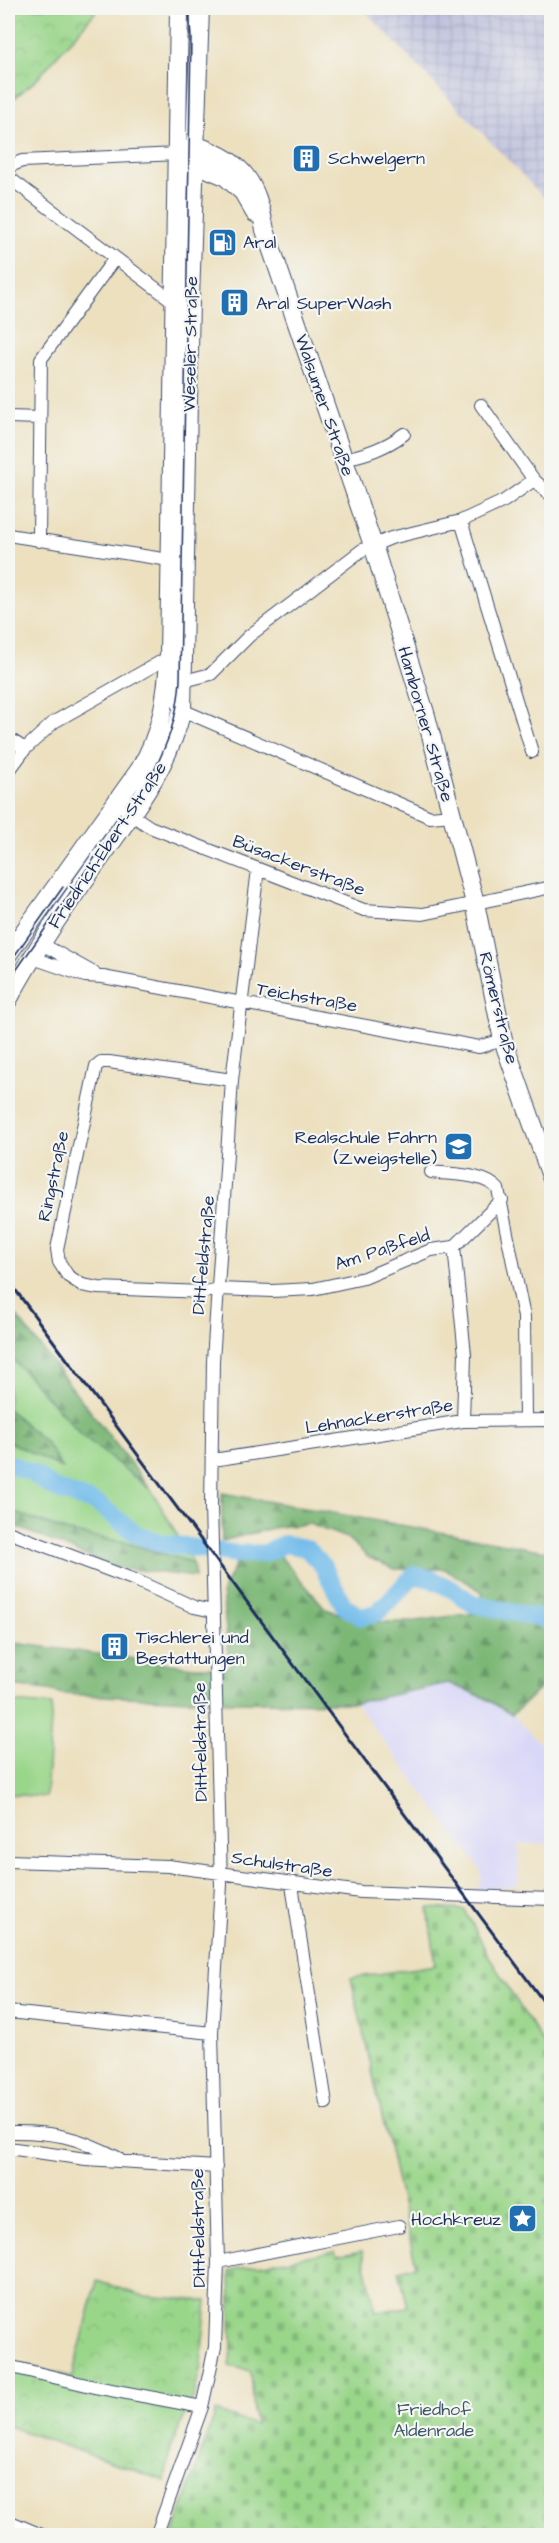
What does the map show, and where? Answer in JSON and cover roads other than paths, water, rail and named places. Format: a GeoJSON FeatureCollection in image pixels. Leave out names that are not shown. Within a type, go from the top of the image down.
{"type":"FeatureCollection","features":[{"type":"Feature","properties":{"kind":"main road","name":"Weseler Straße"},"geometry":{"type":"LineString","coordinates":[[179,8],[174,302],[177,658],[184,681]]}},
{"type":"Feature","properties":{"kind":"main road","name":"Weseler Straße"},"geometry":{"type":"LineString","coordinates":[[177,561],[196,155],[200,8]]}},
{"type":"Feature","properties":{"kind":"main road","name":"Walsumer Straße"},"geometry":{"type":"LineString","coordinates":[[178,154],[196,155],[225,176],[243,192],[265,230],[373,545]]}},
{"type":"Feature","properties":{"kind":"main road","name":"Hamborner Straße"},"geometry":{"type":"LineString","coordinates":[[373,545],[426,716],[475,903]]}},
{"type":"Feature","properties":{"kind":"main road","name":"Friedrich-Ebert-Straße"},"geometry":{"type":"LineString","coordinates":[[11,941],[140,769],[156,738],[177,658]]}},
{"type":"Feature","properties":{"kind":"main road","name":"Friedrich-Ebert-Straße"},"geometry":{"type":"LineString","coordinates":[[8,1000],[35,950],[164,763],[183,710],[184,681]]}},
{"type":"Feature","properties":{"kind":"main road","name":"Römerstraße"},"geometry":{"type":"LineString","coordinates":[[475,903],[503,1040],[552,1179]]}},
{"type":"Feature","properties":{"kind":"main road"},"geometry":{"type":"LineString","coordinates":[[11,941],[35,950]]}},
{"type":"Feature","properties":{"kind":"street"},"geometry":{"type":"LineString","coordinates":[[8,167],[22,161],[178,154]]}},
{"type":"Feature","properties":{"kind":"street"},"geometry":{"type":"LineString","coordinates":[[8,177],[174,302]]}},
{"type":"Feature","properties":{"kind":"street"},"geometry":{"type":"LineString","coordinates":[[39,541],[41,358],[115,258]]}},
{"type":"Feature","properties":{"kind":"street"},"geometry":{"type":"LineString","coordinates":[[481,405],[534,480],[552,496]]}},
{"type":"Feature","properties":{"kind":"street"},"geometry":{"type":"LineString","coordinates":[[8,417],[40,418]]}},
{"type":"Feature","properties":{"kind":"street"},"geometry":{"type":"LineString","coordinates":[[344,459],[390,445],[404,434]]}},
{"type":"Feature","properties":{"kind":"street"},"geometry":{"type":"LineString","coordinates":[[184,681],[211,674],[249,636],[362,550],[391,538],[461,521],[504,501],[534,480]]}},
{"type":"Feature","properties":{"kind":"street"},"geometry":{"type":"LineString","coordinates":[[461,521],[532,752]]}},
{"type":"Feature","properties":{"kind":"street"},"geometry":{"type":"LineString","coordinates":[[8,536],[177,561]]}},
{"type":"Feature","properties":{"kind":"street"},"geometry":{"type":"LineString","coordinates":[[8,772],[25,749],[54,722],[177,658]]}},
{"type":"Feature","properties":{"kind":"street"},"geometry":{"type":"LineString","coordinates":[[183,710],[430,817],[452,815]]}},
{"type":"Feature","properties":{"kind":"street"},"geometry":{"type":"LineString","coordinates":[[8,738],[25,749]]}},
{"type":"Feature","properties":{"kind":"street","name":"Büsackerstraße"},"geometry":{"type":"LineString","coordinates":[[115,804],[150,827],[364,909],[423,914],[552,887]]}},
{"type":"Feature","properties":{"kind":"street","name":"Dittfeldstraße"},"geometry":{"type":"LineString","coordinates":[[156,2535],[202,2407],[215,2347],[218,2262],[212,2033],[221,1875],[212,1568],[213,1361],[232,1080],[258,869]]}},
{"type":"Feature","properties":{"kind":"street","name":"Teichstraße"},"geometry":{"type":"LineString","coordinates":[[35,950],[104,977]]}},
{"type":"Feature","properties":{"kind":"street","name":"Teichstraße"},"geometry":{"type":"LineString","coordinates":[[35,950],[85,976],[104,977],[478,1047],[503,1040]]}},
{"type":"Feature","properties":{"kind":"street","name":"Ringstraße"},"geometry":{"type":"LineString","coordinates":[[219,1289],[204,1292],[140,1291],[82,1285],[68,1276],[59,1262],[57,1249],[96,1066],[101,1062],[109,1062],[232,1080]]}},
{"type":"Feature","properties":{"kind":"street"},"geometry":{"type":"LineString","coordinates":[[431,1172],[492,1182],[502,1200],[524,1317],[525,1419]]}},
{"type":"Feature","properties":{"kind":"street","name":"Am Paßfeld"},"geometry":{"type":"LineString","coordinates":[[219,1289],[272,1291],[313,1289],[364,1278],[431,1250],[454,1246],[502,1200]]}},
{"type":"Feature","properties":{"kind":"street"},"geometry":{"type":"LineString","coordinates":[[454,1246],[465,1355],[463,1421]]}},
{"type":"Feature","properties":{"kind":"street","name":"Lehnackerstraße"},"geometry":{"type":"LineString","coordinates":[[213,1460],[463,1421],[552,1420]]}},
{"type":"Feature","properties":{"kind":"street"},"geometry":{"type":"LineString","coordinates":[[8,1532],[135,1580],[194,1607],[213,1611]]}},
{"type":"Feature","properties":{"kind":"street","name":"Schulstraße"},"geometry":{"type":"LineString","coordinates":[[8,1861],[168,1866],[292,1885],[361,1892],[552,1899]]}},
{"type":"Feature","properties":{"kind":"street"},"geometry":{"type":"LineString","coordinates":[[292,1885],[326,2103]]}},
{"type":"Feature","properties":{"kind":"street"},"geometry":{"type":"LineString","coordinates":[[8,2012],[212,2033]]}},
{"type":"Feature","properties":{"kind":"street"},"geometry":{"type":"LineString","coordinates":[[8,2132],[62,2134],[95,2146],[121,2160]]}},
{"type":"Feature","properties":{"kind":"street"},"geometry":{"type":"LineString","coordinates":[[8,2148],[216,2167]]}},
{"type":"Feature","properties":{"kind":"street"},"geometry":{"type":"LineString","coordinates":[[218,2262],[399,2226]]}},
{"type":"Feature","properties":{"kind":"street"},"geometry":{"type":"LineString","coordinates":[[8,2366],[95,2387],[202,2407]]}},
{"type":"Feature","properties":{"kind":"street"},"geometry":{"type":"LineString","coordinates":[[8,2522],[44,2535]]}},
{"type":"Feature","properties":{"kind":"waterway"},"geometry":{"type":"LineString","coordinates":[[8,1463],[34,1474],[53,1488],[98,1504],[136,1534],[160,1543],[238,1554],[266,1553],[284,1544],[306,1548],[323,1566],[344,1606],[361,1617],[377,1613],[414,1575],[431,1579],[455,1591],[473,1604],[552,1621]]}},
{"type":"Feature","properties":{"kind":"tram line"},"geometry":{"type":"LineString","coordinates":[[8,982],[151,777],[167,742],[177,708],[180,681],[191,38],[189,8]]}},
{"type":"Feature","properties":{"kind":"tram line"},"geometry":{"type":"LineString","coordinates":[[8,965],[63,887]]}},
{"type":"Feature","properties":{"kind":"railway"},"geometry":{"type":"LineString","coordinates":[[8,1280],[552,2013]]}},
{"type":"Feature","properties":{"kind":"place","name":"Schwelgern"},"geometry":{"type":"Point","coordinates":[307,158]}},
{"type":"Feature","properties":{"kind":"place","name":"Aral"},"geometry":{"type":"Point","coordinates":[222,242]}},
{"type":"Feature","properties":{"kind":"place","name":"Aral SuperWash"},"geometry":{"type":"Point","coordinates":[235,303]}},
{"type":"Feature","properties":{"kind":"place","name":"Realschule Fahrn (Zweigstelle)"},"geometry":{"type":"Point","coordinates":[458,1147]}},
{"type":"Feature","properties":{"kind":"place","name":"Tischlerei und Bestattungen"},"geometry":{"type":"Point","coordinates":[115,1647]}},
{"type":"Feature","properties":{"kind":"place","name":"Hochkreuz"},"geometry":{"type":"Point","coordinates":[522,2219]}},
{"type":"Feature","properties":{"kind":"park label","name":"Friedhof Aldenrade"},"geometry":{"type":"Point","coordinates":[434,2419]}}]}
